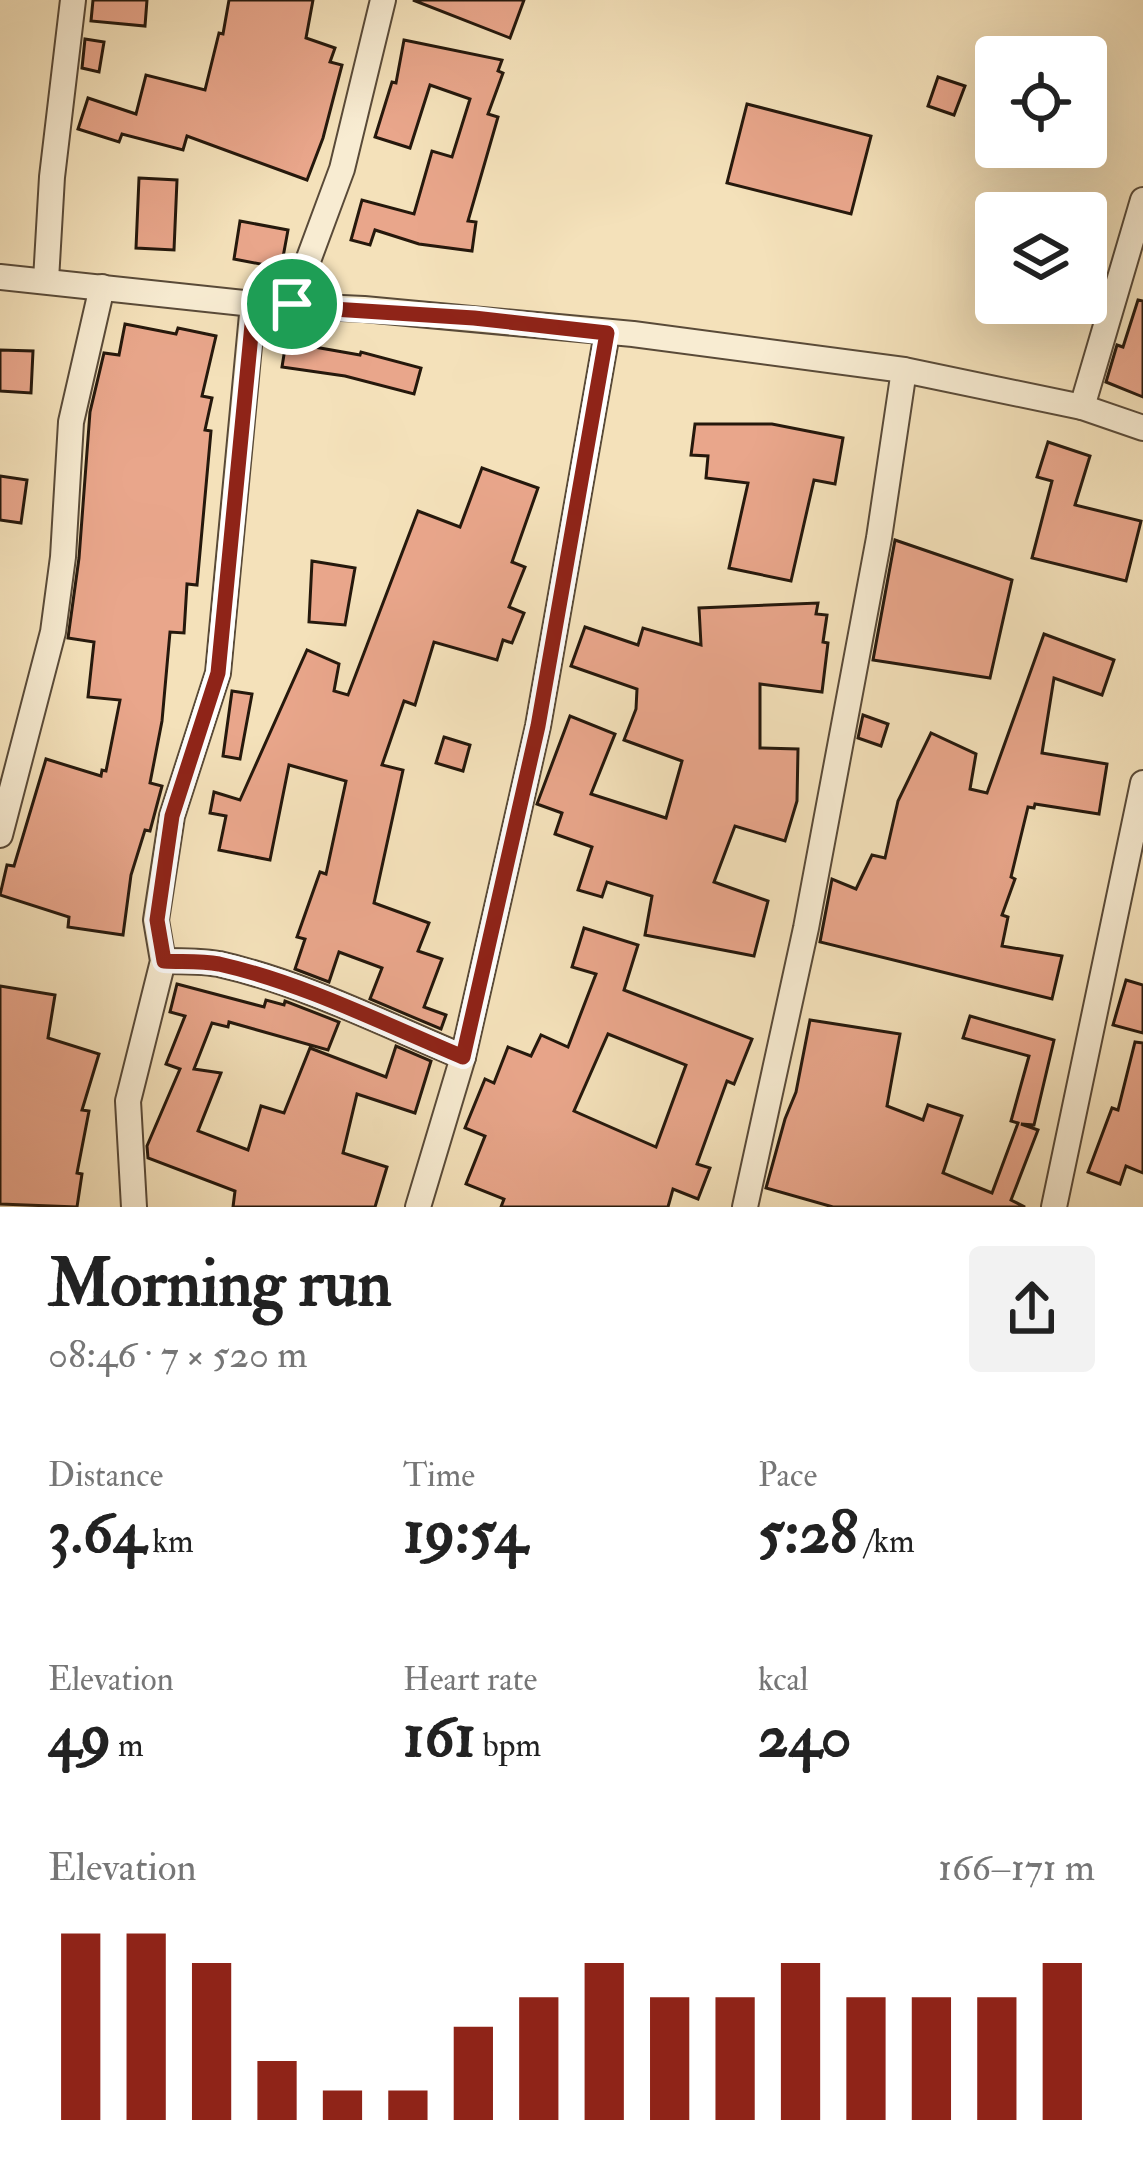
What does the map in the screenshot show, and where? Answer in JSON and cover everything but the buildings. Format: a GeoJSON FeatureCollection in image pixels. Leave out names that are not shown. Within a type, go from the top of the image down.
{"type":"FeatureCollection","features":[{"type":"Feature","properties":{"kind":"street"},"geometry":{"type":"LineString","coordinates":[[46,280],[52,177],[74,0]]}},
{"type":"Feature","properties":{"kind":"street"},"geometry":{"type":"LineString","coordinates":[[292,304],[342,169],[383,0]]}},
{"type":"Feature","properties":{"kind":"street"},"geometry":{"type":"LineString","coordinates":[[1082,406],[1143,200]]}},
{"type":"Feature","properties":{"kind":"street"},"geometry":{"type":"LineString","coordinates":[[0,277],[254,304],[536,323],[904,370],[1082,406],[1143,428]]}},
{"type":"Feature","properties":{"kind":"street"},"geometry":{"type":"LineString","coordinates":[[0,835],[52,632],[65,533],[71,422],[102,287]]}},
{"type":"Feature","properties":{"kind":"street"},"geometry":{"type":"LineString","coordinates":[[134,1207],[128,1101],[164,961],[157,920],[172,816],[218,673],[254,304]]}},
{"type":"Feature","properties":{"kind":"street"},"geometry":{"type":"LineString","coordinates":[[418,1207],[463,1057],[538,726],[607,333]]}},
{"type":"Feature","properties":{"kind":"street"},"geometry":{"type":"LineString","coordinates":[[745,1207],[806,928],[879,538],[904,370]]}},
{"type":"Feature","properties":{"kind":"street"},"geometry":{"type":"LineString","coordinates":[[1054,1207],[1143,784]]}},
{"type":"Feature","properties":{"kind":"street"},"geometry":{"type":"LineString","coordinates":[[164,961],[215,963],[243,971],[463,1057]]}},
{"type":"Feature","properties":{"kind":"route"},"geometry":{"type":"LineString","coordinates":[[254,304],[292,304],[607,333],[538,726],[463,1057],[243,971],[215,963],[164,961],[157,920],[172,816],[218,673],[254,304]]}}]}
